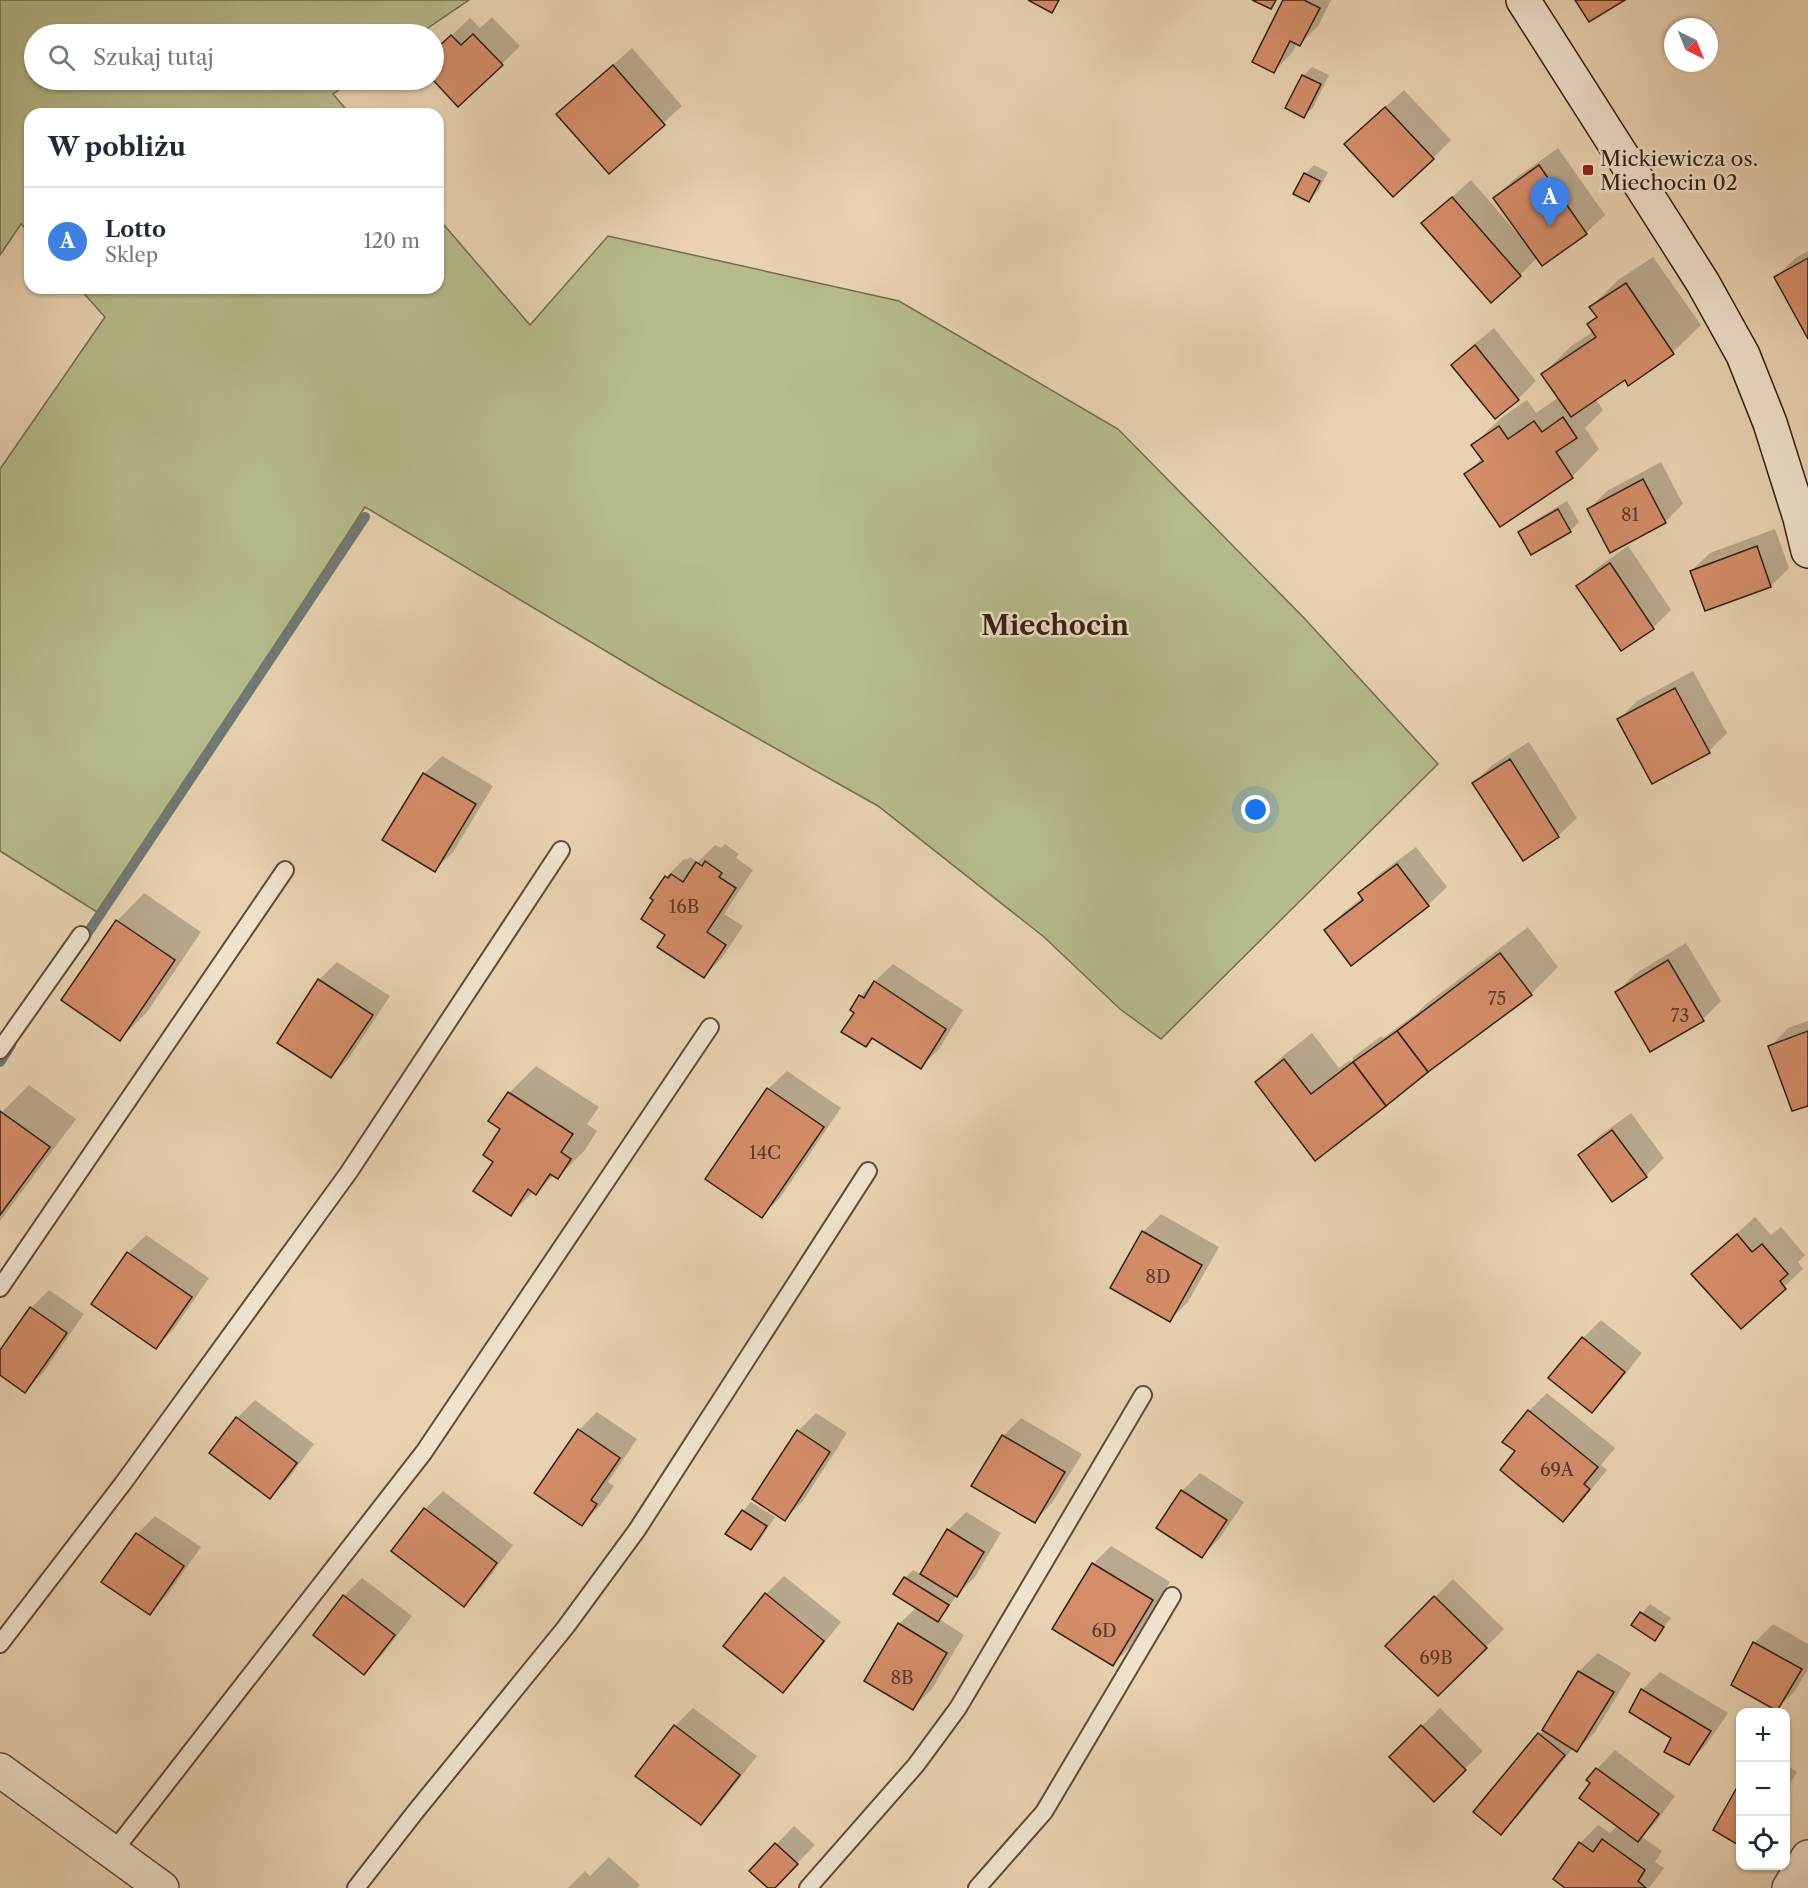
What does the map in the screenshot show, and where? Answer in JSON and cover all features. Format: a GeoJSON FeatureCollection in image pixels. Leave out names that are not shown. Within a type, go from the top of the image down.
{"type":"FeatureCollection","features":[{"type":"Feature","properties":{"kind":"street"},"geometry":{"type":"LineString","coordinates":[[1522,0],[1703,283],[1743,355],[1770,423],[1808,551]]}},
{"type":"Feature","properties":{"kind":"street"},"geometry":{"type":"LineString","coordinates":[[0,1770],[162,1888]]}},
{"type":"Feature","properties":{"kind":"street"},"geometry":{"type":"LineString","coordinates":[[1789,1888],[1808,1857]]}},
{"type":"Feature","properties":{"kind":"lane"},"geometry":{"type":"LineString","coordinates":[[0,1644],[124,1482],[349,1172],[561,849]]}},
{"type":"Feature","properties":{"kind":"lane"},"geometry":{"type":"LineString","coordinates":[[0,1288],[285,870]]}},
{"type":"Feature","properties":{"kind":"lane"},"geometry":{"type":"LineString","coordinates":[[0,1050],[81,935]]}},
{"type":"Feature","properties":{"kind":"lane"},"geometry":{"type":"LineString","coordinates":[[113,1852],[424,1452],[710,1027]]}},
{"type":"Feature","properties":{"kind":"lane"},"geometry":{"type":"LineString","coordinates":[[356,1888],[565,1628],[637,1530],[868,1171]]}},
{"type":"Feature","properties":{"kind":"lane"},"geometry":{"type":"LineString","coordinates":[[808,1888],[916,1766],[958,1708],[1143,1395]]}},
{"type":"Feature","properties":{"kind":"lane"},"geometry":{"type":"LineString","coordinates":[[977,1888],[1044,1812],[1172,1596]]}},
{"type":"Feature","properties":{"kind":"green space"},"geometry":{"type":"Polygon","coordinates":[[[0,0],[469,0],[434,24],[24,24],[24,90],[339,90],[333,94],[345,108],[24,108],[24,227],[21,224],[0,255],[0,0]]]}},
{"type":"Feature","properties":{"kind":"green space"},"geometry":{"type":"Polygon","coordinates":[[[444,225],[530,325],[608,236],[899,301],[1118,429],[1305,619],[1438,764],[1161,1039],[1120,1009],[1044,937],[878,806],[661,684],[365,507],[100,914],[0,851],[0,469],[105,317],[84,294],[444,294],[444,225]]]}},
{"type":"Feature","properties":{"kind":"building"},"geometry":{"type":"Polygon","coordinates":[[[1028,0],[1059,0],[1052,13],[1028,0]]]}},
{"type":"Feature","properties":{"kind":"building"},"geometry":{"type":"Polygon","coordinates":[[[1252,0],[1276,0],[1271,9],[1252,0]]]}},
{"type":"Feature","properties":{"kind":"building"},"geometry":{"type":"Polygon","coordinates":[[[1283,0],[1304,0],[1320,8],[1300,46],[1290,41],[1274,73],[1252,62],[1283,0]]]}},
{"type":"Feature","properties":{"kind":"building"},"geometry":{"type":"Polygon","coordinates":[[[1575,0],[1625,0],[1589,22],[1575,0]]]}},
{"type":"Feature","properties":{"kind":"building"},"geometry":{"type":"Polygon","coordinates":[[[473,34],[503,65],[458,107],[442,90],[444,42],[451,35],[461,45],[473,34]]]}},
{"type":"Feature","properties":{"kind":"building"},"geometry":{"type":"Polygon","coordinates":[[[613,65],[665,125],[609,174],[556,114],[613,65]]]}},
{"type":"Feature","properties":{"kind":"building"},"geometry":{"type":"Polygon","coordinates":[[[1302,75],[1321,84],[1304,118],[1285,108],[1302,75]]]}},
{"type":"Feature","properties":{"kind":"building"},"geometry":{"type":"Polygon","coordinates":[[[1385,107],[1434,159],[1393,197],[1344,144],[1385,107]]]}},
{"type":"Feature","properties":{"kind":"building"},"geometry":{"type":"Polygon","coordinates":[[[1539,165],[1587,234],[1542,266],[1493,198],[1539,165]]]}},
{"type":"Feature","properties":{"kind":"building"},"geometry":{"type":"Polygon","coordinates":[[[1304,173],[1320,181],[1309,202],[1293,194],[1304,173]]]}},
{"type":"Feature","properties":{"kind":"building"},"geometry":{"type":"Polygon","coordinates":[[[1452,197],[1521,276],[1491,303],[1421,223],[1452,197]]]}},
{"type":"Feature","properties":{"kind":"building"},"geometry":{"type":"Polygon","coordinates":[[[1808,258],[1808,339],[1774,277],[1808,258]]]}},
{"type":"Feature","properties":{"kind":"building"},"geometry":{"type":"Polygon","coordinates":[[[1626,283],[1674,354],[1628,386],[1625,380],[1571,417],[1541,374],[1596,337],[1587,324],[1597,317],[1589,307],[1626,283]]]}},
{"type":"Feature","properties":{"kind":"building"},"geometry":{"type":"Polygon","coordinates":[[[1475,345],[1519,400],[1495,419],[1451,365],[1475,345]]]}},
{"type":"Feature","properties":{"kind":"building"},"geometry":{"type":"Polygon","coordinates":[[[1563,417],[1577,438],[1556,452],[1573,478],[1500,527],[1464,474],[1483,461],[1471,445],[1499,426],[1508,439],[1534,421],[1542,432],[1563,417]]]}},
{"type":"Feature","properties":{"kind":"building"},"geometry":{"type":"Polygon","coordinates":[[[1643,479],[1666,523],[1610,553],[1587,509],[1643,479]]]}},
{"type":"Feature","properties":{"kind":"building"},"geometry":{"type":"Polygon","coordinates":[[[1558,509],[1571,532],[1531,555],[1518,532],[1558,509]]]}},
{"type":"Feature","properties":{"kind":"building"},"geometry":{"type":"Polygon","coordinates":[[[1757,546],[1771,587],[1705,611],[1690,571],[1757,546]]]}},
{"type":"Feature","properties":{"kind":"building"},"geometry":{"type":"Polygon","coordinates":[[[1610,563],[1654,629],[1621,651],[1576,586],[1610,563]]]}},
{"type":"Feature","properties":{"kind":"building"},"geometry":{"type":"Polygon","coordinates":[[[1675,688],[1710,753],[1652,784],[1617,719],[1675,688]]]}},
{"type":"Feature","properties":{"kind":"building"},"geometry":{"type":"Polygon","coordinates":[[[1510,759],[1559,837],[1523,861],[1472,783],[1510,759]]]}},
{"type":"Feature","properties":{"kind":"building"},"geometry":{"type":"Polygon","coordinates":[[[423,773],[476,804],[435,872],[382,840],[423,773]]]}},
{"type":"Feature","properties":{"kind":"building"},"geometry":{"type":"Polygon","coordinates":[[[705,861],[722,873],[719,877],[736,888],[707,932],[726,945],[704,978],[657,947],[665,935],[641,919],[653,900],[650,898],[665,876],[668,878],[671,874],[683,882],[696,862],[702,866],[705,861]]]}},
{"type":"Feature","properties":{"kind":"building"},"geometry":{"type":"Polygon","coordinates":[[[1397,864],[1429,906],[1351,966],[1324,930],[1363,900],[1358,893],[1397,864]]]}},
{"type":"Feature","properties":{"kind":"building"},"geometry":{"type":"Polygon","coordinates":[[[116,920],[175,960],[120,1041],[61,1000],[116,920]]]}},
{"type":"Feature","properties":{"kind":"building"},"geometry":{"type":"Polygon","coordinates":[[[1500,953],[1532,995],[1428,1072],[1397,1031],[1500,953]]]}},
{"type":"Feature","properties":{"kind":"building"},"geometry":{"type":"Polygon","coordinates":[[[1668,960],[1704,1021],[1650,1052],[1615,992],[1668,960]]]}},
{"type":"Feature","properties":{"kind":"building"},"geometry":{"type":"Polygon","coordinates":[[[318,979],[373,1015],[331,1078],[277,1043],[318,979]]]}},
{"type":"Feature","properties":{"kind":"building"},"geometry":{"type":"Polygon","coordinates":[[[874,981],[946,1029],[921,1069],[872,1038],[866,1047],[841,1032],[854,1013],[850,1010],[859,995],[864,998],[874,981]]]}},
{"type":"Feature","properties":{"kind":"building"},"geometry":{"type":"Polygon","coordinates":[[[1397,1031],[1428,1072],[1386,1106],[1353,1062],[1397,1031]]]}},
{"type":"Feature","properties":{"kind":"building"},"geometry":{"type":"Polygon","coordinates":[[[1808,1031],[1808,1106],[1792,1111],[1768,1046],[1808,1031]]]}},
{"type":"Feature","properties":{"kind":"building"},"geometry":{"type":"Polygon","coordinates":[[[1284,1059],[1311,1094],[1353,1062],[1386,1106],[1315,1161],[1255,1082],[1284,1059]]]}},
{"type":"Feature","properties":{"kind":"building"},"geometry":{"type":"Polygon","coordinates":[[[767,1088],[824,1127],[762,1218],[705,1179],[767,1088]]]}},
{"type":"Feature","properties":{"kind":"building"},"geometry":{"type":"Polygon","coordinates":[[[508,1092],[573,1134],[561,1152],[571,1159],[558,1179],[550,1174],[536,1195],[528,1189],[511,1216],[473,1191],[493,1162],[483,1155],[500,1129],[488,1121],[508,1092]]]}},
{"type":"Feature","properties":{"kind":"building"},"geometry":{"type":"Polygon","coordinates":[[[0,1111],[50,1147],[0,1215],[0,1111]]]}},
{"type":"Feature","properties":{"kind":"building"},"geometry":{"type":"Polygon","coordinates":[[[1612,1130],[1647,1177],[1612,1202],[1578,1155],[1612,1130]]]}},
{"type":"Feature","properties":{"kind":"building"},"geometry":{"type":"Polygon","coordinates":[[[1142,1231],[1202,1265],[1170,1322],[1110,1288],[1142,1231]]]}},
{"type":"Feature","properties":{"kind":"building"},"geometry":{"type":"Polygon","coordinates":[[[1737,1234],[1752,1252],[1762,1244],[1788,1274],[1780,1281],[1786,1289],[1741,1329],[1691,1274],[1737,1234]]]}},
{"type":"Feature","properties":{"kind":"building"},"geometry":{"type":"Polygon","coordinates":[[[127,1252],[192,1297],[156,1349],[91,1304],[127,1252]]]}},
{"type":"Feature","properties":{"kind":"building"},"geometry":{"type":"Polygon","coordinates":[[[30,1307],[67,1333],[25,1393],[0,1375],[0,1350],[30,1307]]]}},
{"type":"Feature","properties":{"kind":"building"},"geometry":{"type":"Polygon","coordinates":[[[1582,1337],[1625,1372],[1592,1413],[1548,1378],[1582,1337]]]}},
{"type":"Feature","properties":{"kind":"building"},"geometry":{"type":"Polygon","coordinates":[[[1528,1410],[1598,1467],[1584,1484],[1590,1489],[1563,1522],[1500,1470],[1515,1451],[1502,1442],[1528,1410]]]}},
{"type":"Feature","properties":{"kind":"building"},"geometry":{"type":"Polygon","coordinates":[[[236,1417],[297,1463],[270,1499],[209,1453],[236,1417]]]}},
{"type":"Feature","properties":{"kind":"building"},"geometry":{"type":"Polygon","coordinates":[[[578,1429],[620,1458],[591,1500],[597,1504],[582,1526],[534,1493],[578,1429]]]}},
{"type":"Feature","properties":{"kind":"building"},"geometry":{"type":"Polygon","coordinates":[[[797,1430],[830,1452],[785,1521],[752,1499],[797,1430]]]}},
{"type":"Feature","properties":{"kind":"building"},"geometry":{"type":"Polygon","coordinates":[[[1002,1435],[1065,1472],[1035,1523],[971,1486],[1002,1435]]]}},
{"type":"Feature","properties":{"kind":"building"},"geometry":{"type":"Polygon","coordinates":[[[1181,1490],[1227,1520],[1202,1558],[1156,1528],[1181,1490]]]}},
{"type":"Feature","properties":{"kind":"building"},"geometry":{"type":"Polygon","coordinates":[[[424,1508],[497,1563],[464,1607],[391,1551],[424,1508]]]}},
{"type":"Feature","properties":{"kind":"building"},"geometry":{"type":"Polygon","coordinates":[[[742,1510],[767,1526],[751,1550],[725,1534],[742,1510]]]}},
{"type":"Feature","properties":{"kind":"building"},"geometry":{"type":"Polygon","coordinates":[[[947,1529],[984,1552],[957,1597],[920,1574],[947,1529]]]}},
{"type":"Feature","properties":{"kind":"building"},"geometry":{"type":"Polygon","coordinates":[[[136,1533],[184,1566],[150,1615],[101,1582],[136,1533]]]}},
{"type":"Feature","properties":{"kind":"building"},"geometry":{"type":"Polygon","coordinates":[[[1092,1563],[1153,1600],[1113,1666],[1052,1629],[1092,1563]]]}},
{"type":"Feature","properties":{"kind":"building"},"geometry":{"type":"Polygon","coordinates":[[[904,1577],[949,1605],[938,1622],[893,1594],[904,1577]]]}},
{"type":"Feature","properties":{"kind":"building"},"geometry":{"type":"Polygon","coordinates":[[[765,1593],[824,1641],[783,1693],[723,1646],[765,1593]]]}},
{"type":"Feature","properties":{"kind":"building"},"geometry":{"type":"Polygon","coordinates":[[[343,1595],[395,1635],[364,1675],[313,1635],[343,1595]]]}},
{"type":"Feature","properties":{"kind":"building"},"geometry":{"type":"Polygon","coordinates":[[[1434,1596],[1487,1648],[1438,1696],[1385,1646],[1434,1596]]]}},
{"type":"Feature","properties":{"kind":"building"},"geometry":{"type":"Polygon","coordinates":[[[1640,1612],[1664,1627],[1655,1641],[1631,1625],[1640,1612]]]}},
{"type":"Feature","properties":{"kind":"building"},"geometry":{"type":"Polygon","coordinates":[[[898,1623],[947,1653],[913,1710],[864,1681],[898,1623]]]}},
{"type":"Feature","properties":{"kind":"building"},"geometry":{"type":"Polygon","coordinates":[[[1753,1642],[1802,1669],[1779,1708],[1772,1708],[1731,1685],[1753,1642]]]}},
{"type":"Feature","properties":{"kind":"building"},"geometry":{"type":"Polygon","coordinates":[[[1578,1671],[1614,1692],[1577,1752],[1542,1730],[1578,1671]]]}},
{"type":"Feature","properties":{"kind":"building"},"geometry":{"type":"Polygon","coordinates":[[[1641,1689],[1711,1731],[1689,1765],[1664,1752],[1671,1738],[1629,1712],[1641,1689]]]}},
{"type":"Feature","properties":{"kind":"building"},"geometry":{"type":"Polygon","coordinates":[[[674,1725],[740,1775],[701,1825],[635,1776],[674,1725]]]}},
{"type":"Feature","properties":{"kind":"building"},"geometry":{"type":"Polygon","coordinates":[[[1421,1725],[1466,1770],[1434,1802],[1389,1757],[1421,1725]]]}},
{"type":"Feature","properties":{"kind":"building"},"geometry":{"type":"Polygon","coordinates":[[[1538,1733],[1565,1755],[1501,1835],[1473,1812],[1538,1733]]]}},
{"type":"Feature","properties":{"kind":"building"},"geometry":{"type":"Polygon","coordinates":[[[1596,1768],[1659,1814],[1638,1842],[1579,1798],[1590,1783],[1586,1780],[1596,1768]]]}},
{"type":"Feature","properties":{"kind":"building"},"geometry":{"type":"Polygon","coordinates":[[[1736,1789],[1736,1844],[1713,1830],[1736,1789]]]}},
{"type":"Feature","properties":{"kind":"building"},"geometry":{"type":"Polygon","coordinates":[[[1602,1839],[1645,1870],[1638,1881],[1646,1888],[1565,1888],[1553,1879],[1579,1842],[1593,1852],[1602,1839]]]}},
{"type":"Feature","properties":{"kind":"building"},"geometry":{"type":"Polygon","coordinates":[[[775,1843],[798,1864],[775,1888],[768,1888],[749,1871],[775,1843]]]}},
{"type":"Feature","properties":{"kind":"waterway"},"geometry":{"type":"LineString","coordinates":[[81,943],[365,517]]}},
{"type":"Feature","properties":{"kind":"waterway"},"geometry":{"type":"LineString","coordinates":[[0,1062],[11,1045]]}},
{"type":"Feature","properties":{"kind":"place","name":"Mickiewicza os. Miechocin 02"},"geometry":{"type":"Point","coordinates":[1588,170]}},
{"type":"Feature","properties":{"kind":"place","name":"Lotto"},"geometry":{"type":"Point","coordinates":[1550,227]}},
{"type":"Feature","properties":{"kind":"district","name":"Miechocin"},"geometry":{"type":"Point","coordinates":[1055,625]}}]}
